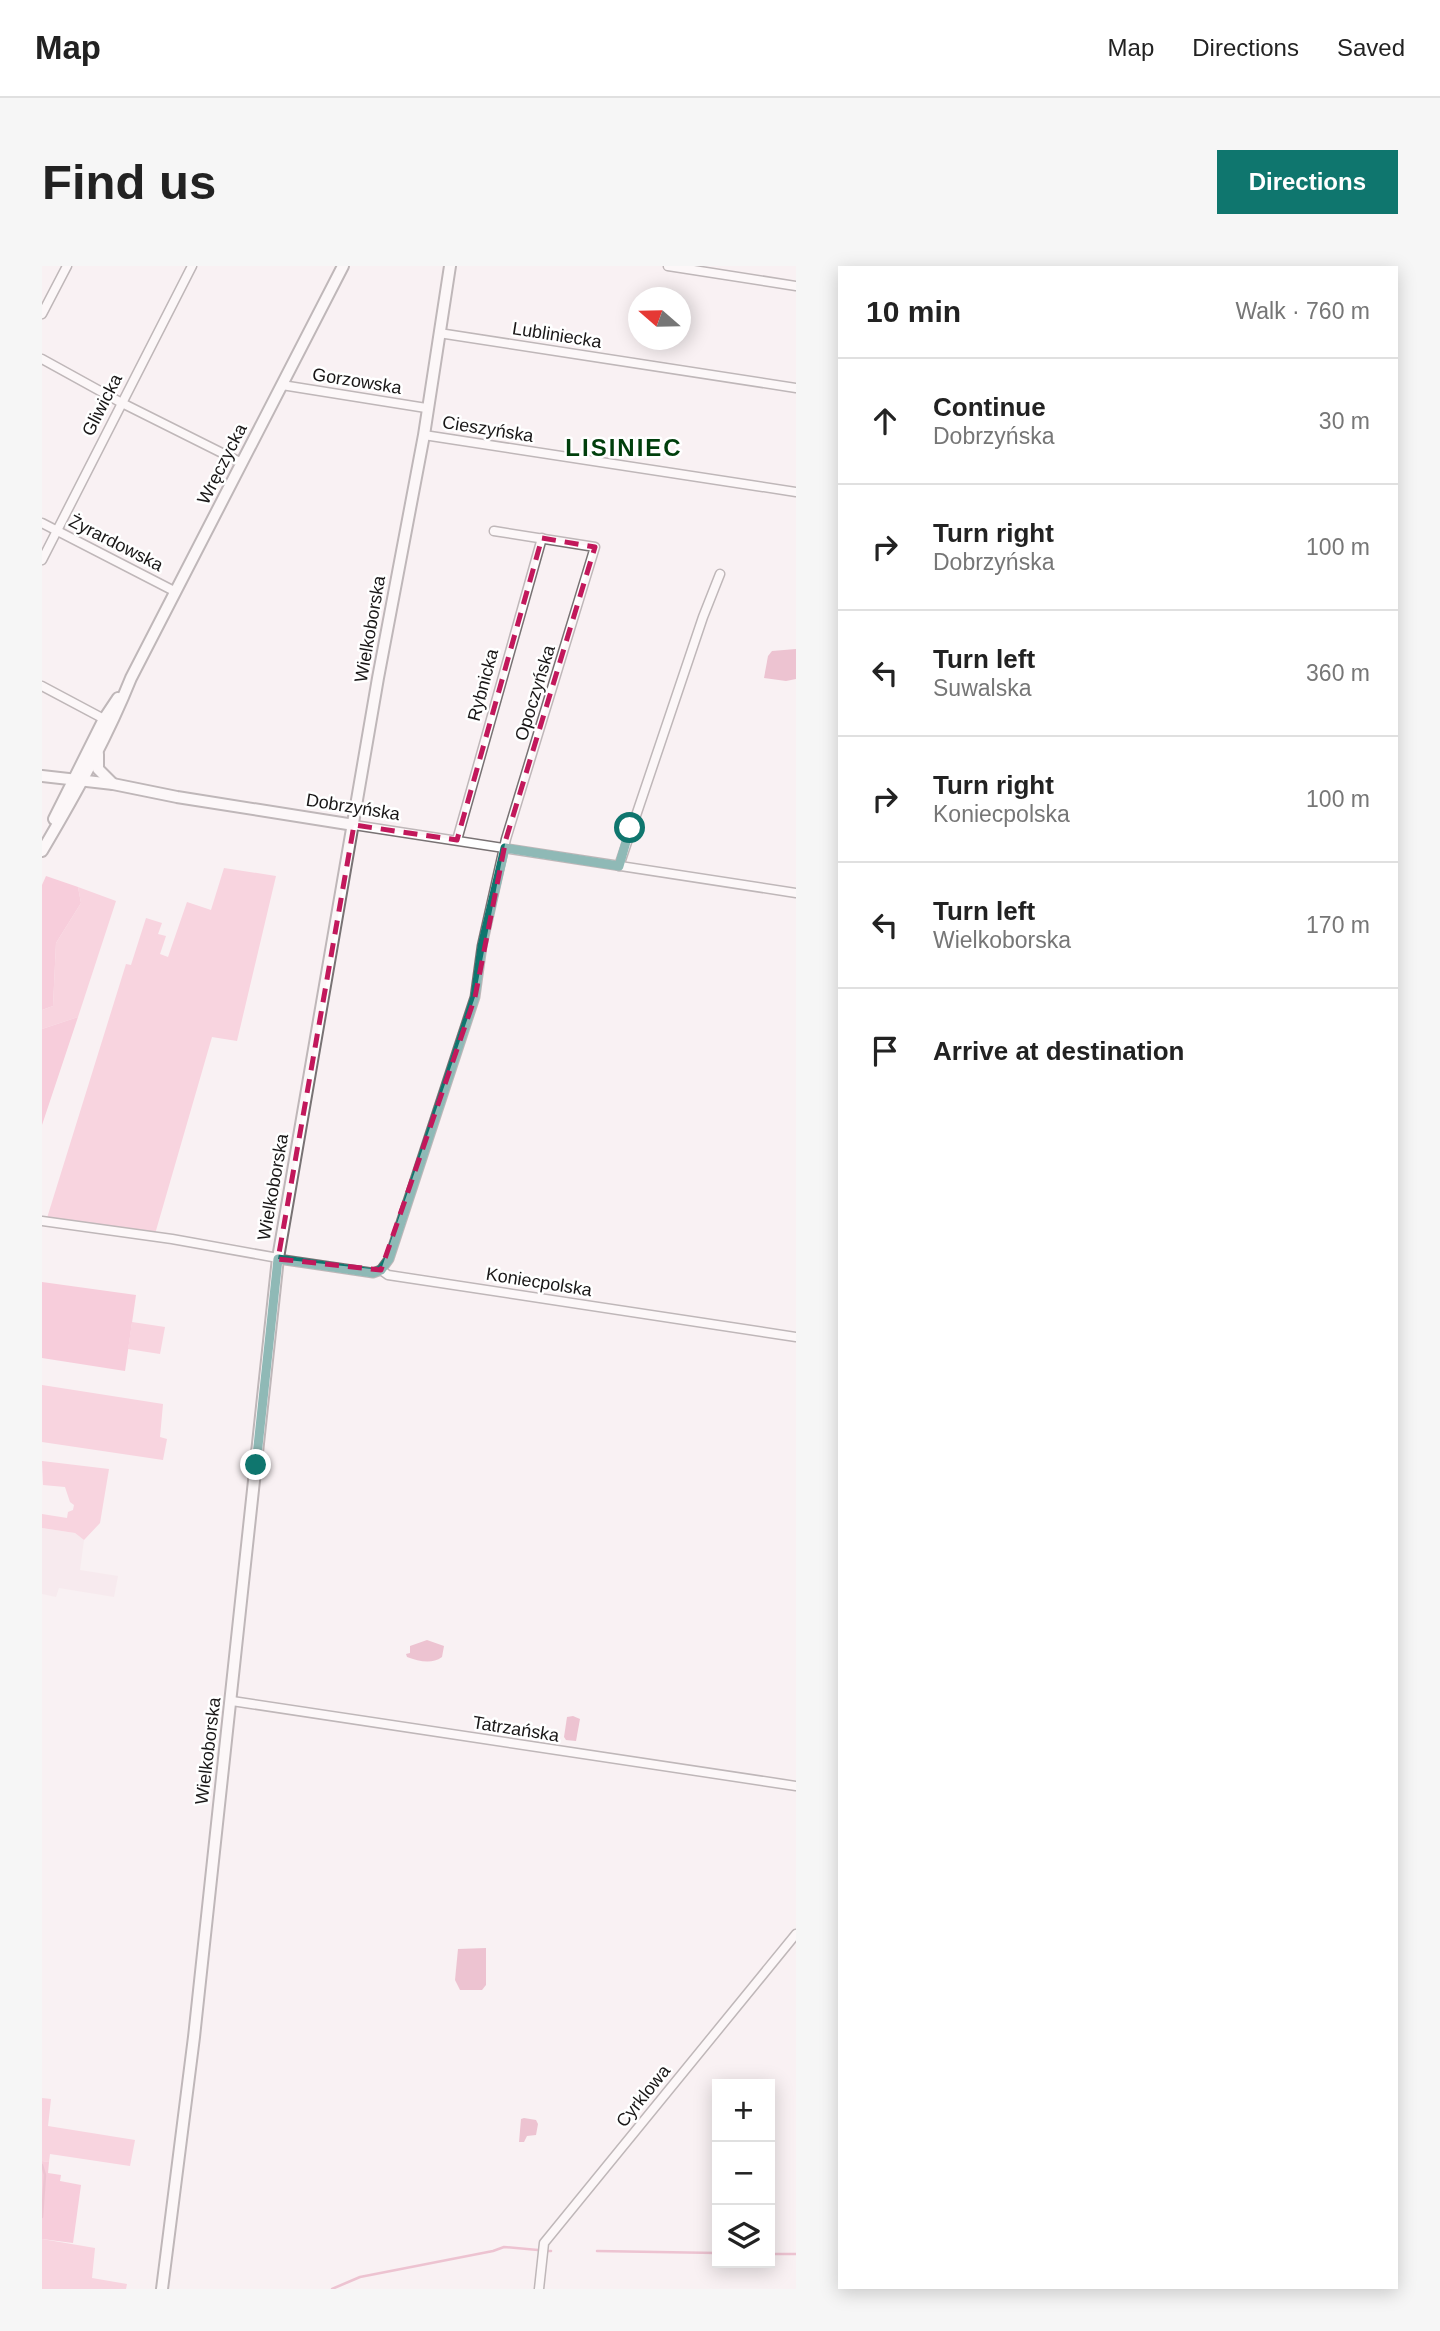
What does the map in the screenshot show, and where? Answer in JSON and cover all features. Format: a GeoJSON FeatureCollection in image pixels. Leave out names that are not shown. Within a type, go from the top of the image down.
{"type":"FeatureCollection","features":[{"type":"Feature","properties":{"kind":"street"},"geometry":{"type":"LineString","coordinates":[[42,314],[67,266]]}},
{"type":"Feature","properties":{"kind":"street","name":"Gliwicka"},"geometry":{"type":"LineString","coordinates":[[42,560],[120,402],[192,266]]}},
{"type":"Feature","properties":{"kind":"street","name":"Wręczycka"},"geometry":{"type":"LineString","coordinates":[[78,780],[79,768],[104,719],[131,678],[343,266]]}},
{"type":"Feature","properties":{"kind":"street","name":"Wielkoborska"},"geometry":{"type":"LineString","coordinates":[[162,2289],[232,1701],[278,1258],[378,678],[424,435],[426,408],[450,266]]}},
{"type":"Feature","properties":{"kind":"street"},"geometry":{"type":"LineString","coordinates":[[668,266],[796,286]]}},
{"type":"Feature","properties":{"kind":"street","name":"Lubliniecka"},"geometry":{"type":"LineString","coordinates":[[439,332],[796,388]]}},
{"type":"Feature","properties":{"kind":"street"},"geometry":{"type":"LineString","coordinates":[[42,359],[120,402],[242,463]]}},
{"type":"Feature","properties":{"kind":"street","name":"Gorzowska"},"geometry":{"type":"LineString","coordinates":[[282,385],[426,408]]}},
{"type":"Feature","properties":{"kind":"street","name":"Cieszyńska"},"geometry":{"type":"LineString","coordinates":[[424,435],[796,492]]}},
{"type":"Feature","properties":{"kind":"street","name":"Żyrardowska"},"geometry":{"type":"LineString","coordinates":[[42,523],[176,592]]}},
{"type":"Feature","properties":{"kind":"street"},"geometry":{"type":"LineString","coordinates":[[494,531],[542,538]]}},
{"type":"Feature","properties":{"kind":"street","name":"Opoczyńska"},"geometry":{"type":"LineString","coordinates":[[381,1270],[389,1259],[475,997],[482,946],[505,848],[595,547],[542,538]]}},
{"type":"Feature","properties":{"kind":"street","name":"Rybnicka"},"geometry":{"type":"LineString","coordinates":[[457,841],[542,538]]}},
{"type":"Feature","properties":{"kind":"street"},"geometry":{"type":"LineString","coordinates":[[619,866],[699,628],[720,574]]}},
{"type":"Feature","properties":{"kind":"street","name":"Wręczycka"},"geometry":{"type":"LineString","coordinates":[[42,848],[78,780],[98,751],[131,678]]}},
{"type":"Feature","properties":{"kind":"street"},"geometry":{"type":"LineString","coordinates":[[42,686],[104,719]]}},
{"type":"Feature","properties":{"kind":"street"},"geometry":{"type":"LineString","coordinates":[[98,751],[99,769],[113,784]]}},
{"type":"Feature","properties":{"kind":"street","name":"Dobrzyńska"},"geometry":{"type":"LineString","coordinates":[[42,776],[113,784],[177,797],[796,893]]}},
{"type":"Feature","properties":{"kind":"street","name":"Koniecpolska"},"geometry":{"type":"LineString","coordinates":[[42,1221],[172,1238],[373,1273],[381,1270],[388,1275],[796,1337]]}},
{"type":"Feature","properties":{"kind":"street","name":"Tatrzańska"},"geometry":{"type":"LineString","coordinates":[[232,1701],[796,1786]]}},
{"type":"Feature","properties":{"kind":"street","name":"Cyrklowa"},"geometry":{"type":"LineString","coordinates":[[539,2289],[544,2243],[796,1934]]}},
{"type":"Feature","properties":{"kind":"highlighted area"},"geometry":{"type":"Polygon","coordinates":[[[542,538],[595,547],[506,839],[475,997],[381,1270],[278,1259],[354,825],[457,840],[542,538]]]}},
{"type":"Feature","properties":{"kind":"shaded area"},"geometry":{"type":"Polygon","coordinates":[[[796,649],[796,679],[786,681],[764,678],[768,656],[772,651],[796,649]]]}},
{"type":"Feature","properties":{"kind":"shaded area"},"geometry":{"type":"Polygon","coordinates":[[[224,868],[276,876],[237,1041],[212,1037],[155,1234],[47,1218],[126,964],[131,965],[146,918],[162,923],[158,934],[166,936],[160,954],[168,957],[187,902],[211,910],[224,868]]]}},
{"type":"Feature","properties":{"kind":"shaded area"},"geometry":{"type":"Polygon","coordinates":[[[46,876],[78,887],[81,903],[56,943],[53,1006],[42,1010],[42,885],[46,876]]]}},
{"type":"Feature","properties":{"kind":"shaded area"},"geometry":{"type":"Polygon","coordinates":[[[78,887],[116,901],[78,1017],[42,1029],[42,1010],[53,1006],[56,943],[81,903],[78,887]]]}},
{"type":"Feature","properties":{"kind":"shaded area"},"geometry":{"type":"Polygon","coordinates":[[[78,1017],[42,1125],[42,1029],[78,1017]]]}},
{"type":"Feature","properties":{"kind":"shaded area"},"geometry":{"type":"Polygon","coordinates":[[[42,1282],[136,1295],[125,1371],[42,1358],[42,1282]]]}},
{"type":"Feature","properties":{"kind":"shaded area"},"geometry":{"type":"Polygon","coordinates":[[[132,1322],[165,1327],[160,1354],[128,1349],[132,1322]]]}},
{"type":"Feature","properties":{"kind":"shaded area"},"geometry":{"type":"Polygon","coordinates":[[[42,1385],[163,1404],[160,1437],[167,1439],[163,1460],[42,1442],[42,1385]]]}},
{"type":"Feature","properties":{"kind":"shaded area"},"geometry":{"type":"Polygon","coordinates":[[[42,1461],[109,1469],[100,1523],[84,1540],[75,1533],[42,1528],[42,1514],[67,1518],[74,1505],[70,1502],[65,1487],[43,1485],[42,1461]]]}},
{"type":"Feature","properties":{"kind":"shaded area"},"geometry":{"type":"Polygon","coordinates":[[[42,1528],[75,1533],[84,1540],[80,1570],[118,1576],[114,1597],[59,1588],[56,1597],[42,1594],[42,1528]]]}},
{"type":"Feature","properties":{"kind":"shaded area"},"geometry":{"type":"Polygon","coordinates":[[[427,1640],[444,1646],[442,1657],[429,1662],[407,1657],[410,1646],[427,1640]]]}},
{"type":"Feature","properties":{"kind":"shaded area"},"geometry":{"type":"Polygon","coordinates":[[[567,1717],[580,1719],[576,1741],[566,1740],[564,1737],[567,1717]]]}},
{"type":"Feature","properties":{"kind":"shaded area"},"geometry":{"type":"Polygon","coordinates":[[[486,1948],[486,1985],[482,1990],[460,1990],[455,1980],[458,1949],[486,1948]]]}},
{"type":"Feature","properties":{"kind":"shaded area"},"geometry":{"type":"Polygon","coordinates":[[[42,2098],[51,2099],[48,2126],[135,2140],[130,2166],[50,2154],[49,2162],[42,2161],[42,2098]]]}},
{"type":"Feature","properties":{"kind":"shaded area"},"geometry":{"type":"Polygon","coordinates":[[[521,2119],[536,2120],[536,2135],[527,2136],[524,2142],[519,2142],[521,2119]]]}},
{"type":"Feature","properties":{"kind":"shaded area"},"geometry":{"type":"Polygon","coordinates":[[[42,2161],[49,2162],[48,2173],[61,2175],[60,2181],[81,2185],[73,2243],[42,2239],[42,2161]]]}},
{"type":"Feature","properties":{"kind":"shaded area"},"geometry":{"type":"Polygon","coordinates":[[[42,2239],[95,2248],[92,2278],[127,2284],[126,2289],[42,2289],[42,2239]]]}},
{"type":"Feature","properties":{"kind":"waterway"},"geometry":{"type":"LineString","coordinates":[[42,2165],[45,2175],[42,2217]]}},
{"type":"Feature","properties":{"kind":"waterway"},"geometry":{"type":"LineString","coordinates":[[332,2289],[360,2277],[504,2247],[538,2250]]}},
{"type":"Feature","properties":{"kind":"waterway"},"geometry":{"type":"LineString","coordinates":[[597,2251],[712,2253]]}},
{"type":"Feature","properties":{"kind":"waterway"},"geometry":{"type":"LineString","coordinates":[[775,2254],[796,2254]]}},
{"type":"Feature","properties":{"kind":"district","name":"LISINIEC"},"geometry":{"type":"Point","coordinates":[624,448]}},
{"type":"Feature","properties":{"kind":"route"},"geometry":{"type":"LineString","coordinates":[[256,1465],[278,1259],[373,1273],[381,1270],[389,1259],[475,997],[482,946],[505,848],[619,866],[630,828]]}}]}
